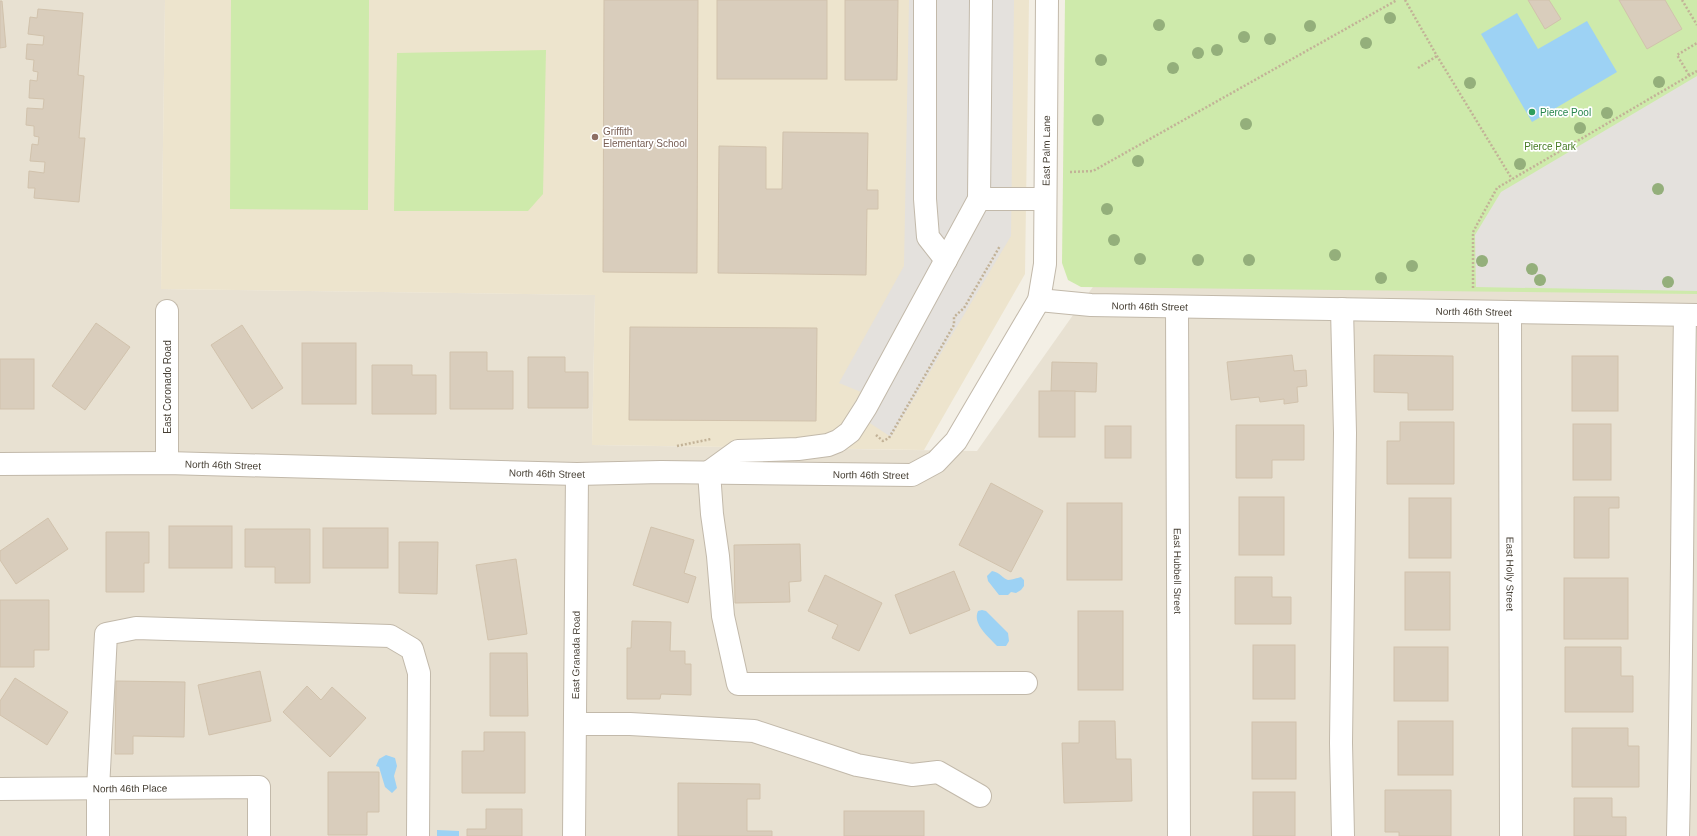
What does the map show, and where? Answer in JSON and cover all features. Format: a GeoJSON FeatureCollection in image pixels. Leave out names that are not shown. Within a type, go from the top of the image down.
{"type":"FeatureCollection","features":[{"type":"Feature","properties":{"kind":"street"},"geometry":{"type":"LineString","coordinates":[[925,0],[925,199],[928,237],[946,260]]}},
{"type":"Feature","properties":{"kind":"street"},"geometry":{"type":"LineString","coordinates":[[981,0],[979,199],[866,407],[850,432],[838,441],[828,445],[798,449],[738,451],[709,472],[723,616],[738,684],[1026,683]]}},
{"type":"Feature","properties":{"kind":"street","name":"East Palm Lane"},"geometry":{"type":"LineString","coordinates":[[1039,300],[1045,264],[1047,0]]}},
{"type":"Feature","properties":{"kind":"street"},"geometry":{"type":"LineString","coordinates":[[979,199],[1045,199]]}},
{"type":"Feature","properties":{"kind":"street","name":"North 46th Street"},"geometry":{"type":"LineString","coordinates":[[0,464],[167,463],[577,474],[709,472],[912,475],[936,462],[956,441],[1039,300],[1091,305],[1691,315]]}},
{"type":"Feature","properties":{"kind":"street","name":"East Hubbell Street"},"geometry":{"type":"LineString","coordinates":[[1177,306],[1179,836]]}},
{"type":"Feature","properties":{"kind":"street"},"geometry":{"type":"LineString","coordinates":[[1342,310],[1345,433],[1341,743],[1343,836]]}},
{"type":"Feature","properties":{"kind":"street","name":"East Coronado Road"},"geometry":{"type":"LineString","coordinates":[[167,311],[167,463]]}},
{"type":"Feature","properties":{"kind":"street","name":"East Holly Street"},"geometry":{"type":"LineString","coordinates":[[1510,312],[1511,836]]}},
{"type":"Feature","properties":{"kind":"street"},"geometry":{"type":"LineString","coordinates":[[1678,836],[1682,682],[1682,492],[1691,315]]}},
{"type":"Feature","properties":{"kind":"street","name":"East Granada Road"},"geometry":{"type":"LineString","coordinates":[[574,836],[577,474]]}},
{"type":"Feature","properties":{"kind":"street"},"geometry":{"type":"LineString","coordinates":[[98,836],[98,789],[106,634],[136,628],[390,636],[412,649],[420,673],[418,836]]}},
{"type":"Feature","properties":{"kind":"street"},"geometry":{"type":"LineString","coordinates":[[575,724],[630,724],[754,731],[857,765],[912,775],[938,772],[980,796]]}},
{"type":"Feature","properties":{"kind":"street","name":"North 46th Place"},"geometry":{"type":"LineString","coordinates":[[0,789],[259,787],[259,836]]}},
{"type":"Feature","properties":{"kind":"path"},"geometry":{"type":"LineString","coordinates":[[1046,172],[1093,171],[1397,0]]}},
{"type":"Feature","properties":{"kind":"path"},"geometry":{"type":"LineString","coordinates":[[1405,0],[1437,56],[1512,179]]}},
{"type":"Feature","properties":{"kind":"path"},"geometry":{"type":"LineString","coordinates":[[1682,0],[1697,25]]}},
{"type":"Feature","properties":{"kind":"path"},"geometry":{"type":"LineString","coordinates":[[1689,75],[1677,55],[1697,43]]}},
{"type":"Feature","properties":{"kind":"path"},"geometry":{"type":"LineString","coordinates":[[1418,68],[1437,56]]}},
{"type":"Feature","properties":{"kind":"path"},"geometry":{"type":"LineString","coordinates":[[1473,312],[1473,232],[1497,188],[1697,71]]}},
{"type":"Feature","properties":{"kind":"path"},"geometry":{"type":"LineString","coordinates":[[871,437],[874,433],[883,441],[889,438],[954,325],[954,318],[964,308],[1000,246]]}},
{"type":"Feature","properties":{"kind":"shaded area"},"geometry":{"type":"Polygon","coordinates":[[[0,0],[165,0],[161,289],[595,295],[592,445],[977,451],[1102,274],[1697,290],[1697,836],[0,836],[0,0]]]}},
{"type":"Feature","properties":{"kind":"shaded area","name":"Griffith Elementary School"},"geometry":{"type":"Polygon","coordinates":[[[165,0],[1029,0],[1025,274],[924,450],[592,445],[595,295],[161,289],[165,0]]]}},
{"type":"Feature","properties":{"kind":"shaded area"},"geometry":{"type":"Polygon","coordinates":[[[909,0],[1014,0],[1011,236],[891,437],[850,410],[861,392],[839,383],[904,266],[909,0]]]}},
{"type":"Feature","properties":{"kind":"shaded area"},"geometry":{"type":"Polygon","coordinates":[[[1697,76],[1697,291],[1476,287],[1475,235],[1501,192],[1697,76]]]}},
{"type":"Feature","properties":{"kind":"green space"},"geometry":{"type":"Polygon","coordinates":[[[231,0],[369,0],[368,210],[230,209],[231,0]]]}},
{"type":"Feature","properties":{"kind":"green space","name":"Pierce Park"},"geometry":{"type":"Polygon","coordinates":[[[1065,0],[1697,0],[1697,294],[1081,287],[1068,280],[1062,263],[1065,0]]]}},
{"type":"Feature","properties":{"kind":"green space"},"geometry":{"type":"Polygon","coordinates":[[[546,50],[543,194],[528,211],[394,211],[397,53],[546,50]]]}},
{"type":"Feature","properties":{"kind":"water"},"geometry":{"type":"Polygon","coordinates":[[[1517,13],[1538,49],[1587,21],[1617,72],[1532,122],[1481,34],[1517,13]]]}},
{"type":"Feature","properties":{"kind":"water"},"geometry":{"type":"Polygon","coordinates":[[[992,571],[1008,580],[1021,577],[1024,580],[1024,586],[1016,593],[1011,592],[1008,595],[999,595],[988,581],[987,576],[992,571]]]}},
{"type":"Feature","properties":{"kind":"water"},"geometry":{"type":"Polygon","coordinates":[[[978,611],[986,611],[1008,633],[1009,641],[1006,646],[997,646],[982,630],[977,621],[977,616],[978,611]]]}},
{"type":"Feature","properties":{"kind":"water"},"geometry":{"type":"Polygon","coordinates":[[[386,755],[395,758],[397,766],[394,776],[397,788],[392,793],[385,787],[379,767],[376,766],[379,759],[386,755]]]}},
{"type":"Feature","properties":{"kind":"water"},"geometry":{"type":"Polygon","coordinates":[[[437,830],[459,831],[459,836],[437,836],[437,830]]]}},
{"type":"Feature","properties":{"kind":"building"},"geometry":{"type":"Polygon","coordinates":[[[604,0],[698,0],[697,273],[603,272],[604,0]]]}},
{"type":"Feature","properties":{"kind":"building"},"geometry":{"type":"Polygon","coordinates":[[[717,0],[827,0],[827,79],[717,79],[717,0]]]}},
{"type":"Feature","properties":{"kind":"building"},"geometry":{"type":"Polygon","coordinates":[[[845,0],[898,0],[897,80],[845,80],[845,0]]]}},
{"type":"Feature","properties":{"kind":"building"},"geometry":{"type":"Polygon","coordinates":[[[1528,0],[1549,0],[1561,19],[1545,29],[1528,0]]]}},
{"type":"Feature","properties":{"kind":"building"},"geometry":{"type":"Polygon","coordinates":[[[1619,0],[1665,0],[1682,29],[1647,49],[1619,0]]]}},
{"type":"Feature","properties":{"kind":"building"},"geometry":{"type":"Polygon","coordinates":[[[0,1],[2,1],[6,47],[0,48],[0,1]]]}},
{"type":"Feature","properties":{"kind":"building"},"geometry":{"type":"Polygon","coordinates":[[[38,9],[83,13],[78,75],[84,76],[79,138],[85,138],[79,202],[34,198],[35,188],[28,188],[29,171],[44,173],[45,162],[30,161],[32,144],[38,145],[39,137],[34,136],[34,126],[26,125],[27,108],[43,109],[44,99],[29,98],[30,80],[37,81],[38,72],[33,71],[34,60],[26,59],[27,44],[43,45],[44,36],[28,34],[30,17],[37,18],[38,9]]]}},
{"type":"Feature","properties":{"kind":"building"},"geometry":{"type":"Polygon","coordinates":[[[783,132],[868,133],[867,190],[878,190],[878,209],[867,209],[866,275],[718,273],[719,146],[766,147],[766,189],[782,189],[783,132]]]}},
{"type":"Feature","properties":{"kind":"building"},"geometry":{"type":"Polygon","coordinates":[[[96,323],[130,347],[85,410],[52,386],[96,323]]]}},
{"type":"Feature","properties":{"kind":"building"},"geometry":{"type":"Polygon","coordinates":[[[242,325],[283,388],[252,409],[211,345],[242,325]]]}},
{"type":"Feature","properties":{"kind":"building"},"geometry":{"type":"Polygon","coordinates":[[[630,327],[817,328],[816,421],[629,420],[630,327]]]}},
{"type":"Feature","properties":{"kind":"building"},"geometry":{"type":"Polygon","coordinates":[[[302,343],[356,343],[356,404],[302,404],[302,343]]]}},
{"type":"Feature","properties":{"kind":"building"},"geometry":{"type":"Polygon","coordinates":[[[450,352],[487,352],[487,371],[513,371],[513,409],[450,409],[450,352]]]}},
{"type":"Feature","properties":{"kind":"building"},"geometry":{"type":"Polygon","coordinates":[[[1292,355],[1294,371],[1306,370],[1307,386],[1297,387],[1298,402],[1284,404],[1284,399],[1260,402],[1259,397],[1231,400],[1227,362],[1292,355]]]}},
{"type":"Feature","properties":{"kind":"building"},"geometry":{"type":"Polygon","coordinates":[[[1374,355],[1453,356],[1453,410],[1408,410],[1408,393],[1374,392],[1374,355]]]}},
{"type":"Feature","properties":{"kind":"building"},"geometry":{"type":"Polygon","coordinates":[[[1572,356],[1618,356],[1618,411],[1572,411],[1572,356]]]}},
{"type":"Feature","properties":{"kind":"building"},"geometry":{"type":"Polygon","coordinates":[[[528,357],[565,357],[565,372],[588,372],[588,408],[528,408],[528,357]]]}},
{"type":"Feature","properties":{"kind":"building"},"geometry":{"type":"Polygon","coordinates":[[[0,359],[34,359],[34,409],[0,409],[0,359]]]}},
{"type":"Feature","properties":{"kind":"building"},"geometry":{"type":"Polygon","coordinates":[[[1052,362],[1097,363],[1096,392],[1051,391],[1052,362]]]}},
{"type":"Feature","properties":{"kind":"building"},"geometry":{"type":"Polygon","coordinates":[[[372,365],[412,365],[412,375],[436,375],[436,414],[372,414],[372,365]]]}},
{"type":"Feature","properties":{"kind":"building"},"geometry":{"type":"Polygon","coordinates":[[[1039,391],[1075,391],[1075,437],[1039,437],[1039,391]]]}},
{"type":"Feature","properties":{"kind":"building"},"geometry":{"type":"Polygon","coordinates":[[[1400,422],[1454,422],[1454,484],[1387,484],[1387,441],[1400,441],[1400,422]]]}},
{"type":"Feature","properties":{"kind":"building"},"geometry":{"type":"Polygon","coordinates":[[[1573,424],[1611,424],[1611,480],[1573,480],[1573,424]]]}},
{"type":"Feature","properties":{"kind":"building"},"geometry":{"type":"Polygon","coordinates":[[[1236,425],[1304,425],[1304,460],[1272,460],[1272,478],[1236,478],[1236,425]]]}},
{"type":"Feature","properties":{"kind":"building"},"geometry":{"type":"Polygon","coordinates":[[[1105,426],[1131,426],[1131,458],[1105,458],[1105,426]]]}},
{"type":"Feature","properties":{"kind":"building"},"geometry":{"type":"Polygon","coordinates":[[[991,483],[1043,511],[1011,572],[959,545],[991,483]]]}},
{"type":"Feature","properties":{"kind":"building"},"geometry":{"type":"Polygon","coordinates":[[[1239,497],[1284,497],[1284,555],[1239,555],[1239,497]]]}},
{"type":"Feature","properties":{"kind":"building"},"geometry":{"type":"Polygon","coordinates":[[[1574,497],[1619,497],[1619,508],[1609,508],[1609,558],[1574,558],[1574,497]]]}},
{"type":"Feature","properties":{"kind":"building"},"geometry":{"type":"Polygon","coordinates":[[[1409,498],[1451,498],[1451,558],[1409,558],[1409,498]]]}},
{"type":"Feature","properties":{"kind":"building"},"geometry":{"type":"Polygon","coordinates":[[[1067,503],[1122,503],[1122,580],[1067,580],[1067,503]]]}},
{"type":"Feature","properties":{"kind":"building"},"geometry":{"type":"Polygon","coordinates":[[[48,518],[68,549],[16,584],[0,560],[0,551],[48,518]]]}},
{"type":"Feature","properties":{"kind":"building"},"geometry":{"type":"Polygon","coordinates":[[[169,526],[232,526],[232,568],[169,568],[169,526]]]}},
{"type":"Feature","properties":{"kind":"building"},"geometry":{"type":"Polygon","coordinates":[[[651,527],[694,540],[684,573],[696,577],[688,603],[633,585],[651,527]]]}},
{"type":"Feature","properties":{"kind":"building"},"geometry":{"type":"Polygon","coordinates":[[[323,528],[388,528],[388,568],[323,568],[323,528]]]}},
{"type":"Feature","properties":{"kind":"building"},"geometry":{"type":"Polygon","coordinates":[[[245,529],[310,529],[310,583],[275,583],[275,567],[245,567],[245,529]]]}},
{"type":"Feature","properties":{"kind":"building"},"geometry":{"type":"Polygon","coordinates":[[[106,532],[149,532],[149,563],[144,563],[144,592],[106,592],[106,532]]]}},
{"type":"Feature","properties":{"kind":"building"},"geometry":{"type":"Polygon","coordinates":[[[399,542],[438,542],[437,594],[399,593],[399,542]]]}},
{"type":"Feature","properties":{"kind":"building"},"geometry":{"type":"Polygon","coordinates":[[[800,544],[801,581],[789,582],[790,602],[735,603],[734,545],[800,544]]]}},
{"type":"Feature","properties":{"kind":"building"},"geometry":{"type":"Polygon","coordinates":[[[516,559],[527,634],[488,640],[476,565],[516,559]]]}},
{"type":"Feature","properties":{"kind":"building"},"geometry":{"type":"Polygon","coordinates":[[[954,571],[970,610],[910,634],[895,595],[954,571]]]}},
{"type":"Feature","properties":{"kind":"building"},"geometry":{"type":"Polygon","coordinates":[[[1405,572],[1450,572],[1450,630],[1405,630],[1405,572]]]}},
{"type":"Feature","properties":{"kind":"building"},"geometry":{"type":"Polygon","coordinates":[[[825,575],[882,603],[859,651],[832,638],[838,625],[808,611],[825,575]]]}},
{"type":"Feature","properties":{"kind":"building"},"geometry":{"type":"Polygon","coordinates":[[[1235,577],[1272,577],[1272,597],[1291,597],[1291,624],[1235,624],[1235,577]]]}},
{"type":"Feature","properties":{"kind":"building"},"geometry":{"type":"Polygon","coordinates":[[[1564,578],[1628,578],[1628,639],[1564,639],[1564,578]]]}},
{"type":"Feature","properties":{"kind":"building"},"geometry":{"type":"Polygon","coordinates":[[[0,600],[49,600],[49,650],[34,650],[34,667],[0,667],[0,600]]]}},
{"type":"Feature","properties":{"kind":"building"},"geometry":{"type":"Polygon","coordinates":[[[1078,611],[1123,611],[1123,690],[1078,690],[1078,611]]]}},
{"type":"Feature","properties":{"kind":"building"},"geometry":{"type":"Polygon","coordinates":[[[632,621],[671,622],[670,651],[685,651],[685,664],[691,664],[691,695],[661,694],[660,699],[627,699],[627,648],[631,648],[632,621]]]}},
{"type":"Feature","properties":{"kind":"building"},"geometry":{"type":"Polygon","coordinates":[[[1253,645],[1295,645],[1295,699],[1253,699],[1253,645]]]}},
{"type":"Feature","properties":{"kind":"building"},"geometry":{"type":"Polygon","coordinates":[[[1394,647],[1448,647],[1448,701],[1394,701],[1394,647]]]}},
{"type":"Feature","properties":{"kind":"building"},"geometry":{"type":"Polygon","coordinates":[[[1565,647],[1621,647],[1621,676],[1633,676],[1633,712],[1565,712],[1565,647]]]}},
{"type":"Feature","properties":{"kind":"building"},"geometry":{"type":"Polygon","coordinates":[[[490,653],[527,653],[528,716],[490,716],[490,653]]]}},
{"type":"Feature","properties":{"kind":"building"},"geometry":{"type":"Polygon","coordinates":[[[260,671],[271,721],[209,735],[198,685],[260,671]]]}},
{"type":"Feature","properties":{"kind":"building"},"geometry":{"type":"Polygon","coordinates":[[[15,678],[68,712],[47,745],[0,715],[0,701],[15,678]]]}},
{"type":"Feature","properties":{"kind":"building"},"geometry":{"type":"Polygon","coordinates":[[[116,681],[185,682],[184,737],[133,736],[133,754],[115,754],[116,681]]]}},
{"type":"Feature","properties":{"kind":"building"},"geometry":{"type":"Polygon","coordinates":[[[307,686],[321,700],[332,687],[366,718],[330,757],[283,712],[307,686]]]}},
{"type":"Feature","properties":{"kind":"building"},"geometry":{"type":"Polygon","coordinates":[[[1079,721],[1115,721],[1116,759],[1131,759],[1132,801],[1064,803],[1062,743],[1079,743],[1079,721]]]}},
{"type":"Feature","properties":{"kind":"building"},"geometry":{"type":"Polygon","coordinates":[[[1398,721],[1453,721],[1453,775],[1398,775],[1398,721]]]}},
{"type":"Feature","properties":{"kind":"building"},"geometry":{"type":"Polygon","coordinates":[[[1252,722],[1296,722],[1296,779],[1252,779],[1252,722]]]}},
{"type":"Feature","properties":{"kind":"building"},"geometry":{"type":"Polygon","coordinates":[[[1572,728],[1628,728],[1628,746],[1639,746],[1639,787],[1572,787],[1572,728]]]}},
{"type":"Feature","properties":{"kind":"building"},"geometry":{"type":"Polygon","coordinates":[[[484,732],[525,732],[525,793],[462,793],[462,751],[484,751],[484,732]]]}},
{"type":"Feature","properties":{"kind":"building"},"geometry":{"type":"Polygon","coordinates":[[[328,772],[379,772],[379,812],[367,812],[367,835],[328,835],[328,772]]]}},
{"type":"Feature","properties":{"kind":"building"},"geometry":{"type":"Polygon","coordinates":[[[678,783],[760,784],[760,799],[747,799],[747,831],[772,831],[772,836],[678,836],[678,783]]]}},
{"type":"Feature","properties":{"kind":"building"},"geometry":{"type":"Polygon","coordinates":[[[1385,790],[1451,790],[1451,836],[1399,836],[1399,832],[1385,832],[1385,790]]]}},
{"type":"Feature","properties":{"kind":"building"},"geometry":{"type":"Polygon","coordinates":[[[1253,792],[1295,792],[1295,836],[1253,836],[1253,792]]]}},
{"type":"Feature","properties":{"kind":"building"},"geometry":{"type":"Polygon","coordinates":[[[1574,798],[1612,798],[1612,817],[1626,817],[1626,836],[1574,836],[1574,798]]]}},
{"type":"Feature","properties":{"kind":"building"},"geometry":{"type":"Polygon","coordinates":[[[486,809],[522,809],[522,836],[467,836],[467,829],[486,829],[486,809]]]}},
{"type":"Feature","properties":{"kind":"building"},"geometry":{"type":"Polygon","coordinates":[[[844,811],[924,811],[924,836],[844,836],[844,811]]]}},
{"type":"Feature","properties":{"kind":"place","name":"Pierce Pool"},"geometry":{"type":"Point","coordinates":[1532,112]}},
{"type":"Feature","properties":{"kind":"place","name":"Griffith Elementary School"},"geometry":{"type":"Point","coordinates":[595,137]}}]}
